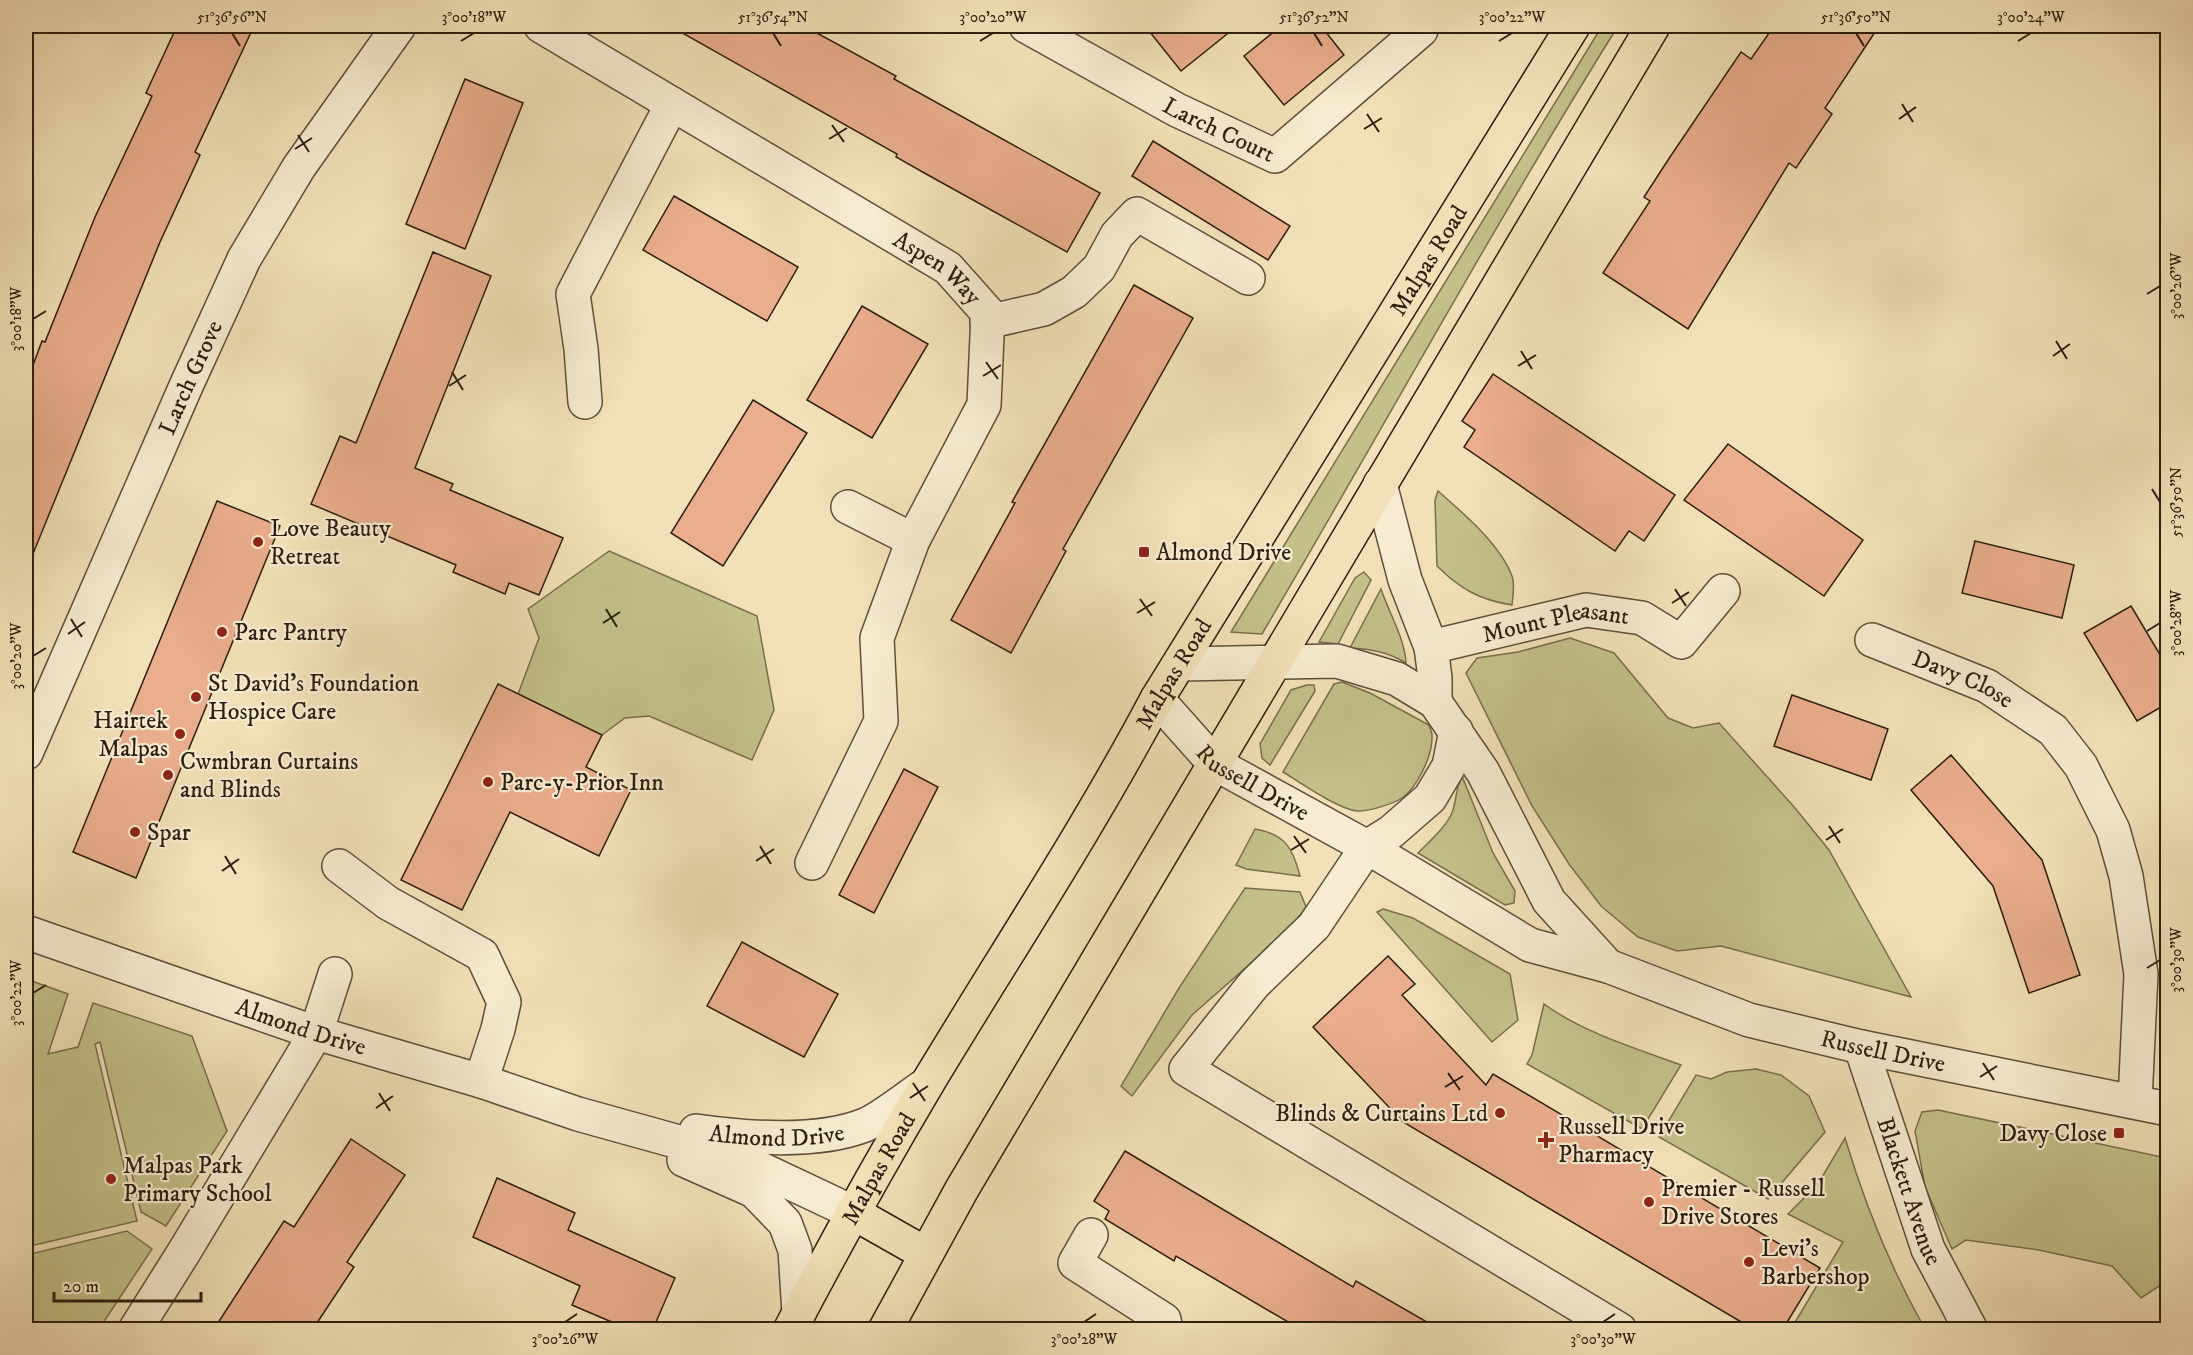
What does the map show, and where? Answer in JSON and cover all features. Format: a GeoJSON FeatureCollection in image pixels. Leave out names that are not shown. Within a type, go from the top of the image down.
{"type":"FeatureCollection","features":[{"type":"Feature","properties":{"kind":"main road","name":"Malpas Road"},"geometry":{"type":"LineString","coordinates":[[795,1321],[852,1212],[1126,757],[1157,699],[1573,26]]}},
{"type":"Feature","properties":{"kind":"main road"},"geometry":{"type":"LineString","coordinates":[[885,1329],[962,1189],[1653,26]]}},
{"type":"Feature","properties":{"kind":"main road"},"geometry":{"type":"LineString","coordinates":[[852,1212],[926,1254]]}},
{"type":"Feature","properties":{"kind":"street","name":"Larch Grove"},"geometry":{"type":"LineString","coordinates":[[26,753],[181,397],[244,260],[299,167],[399,26]]}},
{"type":"Feature","properties":{"kind":"street","name":"Aspen Way"},"geometry":{"type":"LineString","coordinates":[[541,26],[948,268],[988,313],[984,405],[913,540],[877,638],[881,721],[812,863]]}},
{"type":"Feature","properties":{"kind":"street","name":"Larch Court"},"geometry":{"type":"LineString","coordinates":[[1026,26],[1178,110],[1275,156],[1421,30]]}},
{"type":"Feature","properties":{"kind":"street"},"geometry":{"type":"LineString","coordinates":[[585,402],[582,349],[573,294],[672,104]]}},
{"type":"Feature","properties":{"kind":"street"},"geometry":{"type":"LineString","coordinates":[[987,322],[1044,309],[1074,292],[1099,268],[1118,235],[1137,214],[1248,278]]}},
{"type":"Feature","properties":{"kind":"street"},"geometry":{"type":"LineString","coordinates":[[1380,484],[1405,580],[1431,647],[1436,678],[1435,702]]}},
{"type":"Feature","properties":{"kind":"street"},"geometry":{"type":"LineString","coordinates":[[848,507],[913,540]]}},
{"type":"Feature","properties":{"kind":"street","name":"Mount Pleasant"},"geometry":{"type":"LineString","coordinates":[[1431,647],[1586,610],[1642,618],[1681,642],[1723,591]]}},
{"type":"Feature","properties":{"kind":"street","name":"Davy Close"},"geometry":{"type":"LineString","coordinates":[[1872,640],[1987,686],[2053,730],[2081,766],[2113,830],[2126,876],[2141,974],[2135,1101]]}},
{"type":"Feature","properties":{"kind":"street","name":"Russell Drive"},"geometry":{"type":"LineString","coordinates":[[1179,664],[1337,662],[1397,679],[1435,702],[1483,772],[1549,901],[1608,966]]}},
{"type":"Feature","properties":{"kind":"street","name":"Russell Drive"},"geometry":{"type":"LineString","coordinates":[[1157,699],[1214,763],[1366,847],[1530,945],[1608,966],[1749,1020],[1861,1047],[2168,1109]]}},
{"type":"Feature","properties":{"kind":"street"},"geometry":{"type":"LineString","coordinates":[[1456,731],[1449,766],[1430,798],[1391,832],[1366,847],[1314,926],[1254,984],[1186,1069],[1620,1329]]}},
{"type":"Feature","properties":{"kind":"street"},"geometry":{"type":"LineString","coordinates":[[339,866],[388,903],[482,955],[504,1002],[481,1081]]}},
{"type":"Feature","properties":{"kind":"street","name":"Almond Drive"},"geometry":{"type":"LineString","coordinates":[[26,932],[316,1033],[481,1081],[578,1114],[740,1159],[852,1212]]}},
{"type":"Feature","properties":{"kind":"street"},"geometry":{"type":"LineString","coordinates":[[135,1329],[316,1033],[335,974]]}},
{"type":"Feature","properties":{"kind":"street","name":"Blackett Avenue"},"geometry":{"type":"LineString","coordinates":[[1861,1047],[1928,1249],[1971,1329]]}},
{"type":"Feature","properties":{"kind":"street","name":"Almond Drive"},"geometry":{"type":"LineString","coordinates":[[578,1114],[710,1133],[816,1137],[866,1125],[927,1084]]}},
{"type":"Feature","properties":{"kind":"street","name":"Almond Drive"},"geometry":{"type":"LineString","coordinates":[[578,1114],[754,1191],[784,1223],[795,1250],[795,1321]]}},
{"type":"Feature","properties":{"kind":"street"},"geometry":{"type":"LineString","coordinates":[[1091,1236],[1075,1263],[1164,1320],[1166,1329]]}},
{"type":"Feature","properties":{"kind":"shaded area"},"geometry":{"type":"Polygon","coordinates":[[[1602,26],[1618,26],[1482,253],[1262,634],[1231,632],[1602,26]]]}},
{"type":"Feature","properties":{"kind":"shaded area"},"geometry":{"type":"Polygon","coordinates":[[[1438,491],[1480,530],[1499,552],[1513,579],[1512,605],[1480,597],[1462,587],[1437,566],[1435,500],[1438,491]]]}},
{"type":"Feature","properties":{"kind":"shaded area"},"geometry":{"type":"Polygon","coordinates":[[[609,551],[757,616],[774,710],[752,760],[649,716],[625,718],[602,735],[518,694],[539,638],[528,609],[609,551]]]}},
{"type":"Feature","properties":{"kind":"shaded area"},"geometry":{"type":"Polygon","coordinates":[[[1364,572],[1371,580],[1338,644],[1319,642],[1355,578],[1364,572]]]}},
{"type":"Feature","properties":{"kind":"shaded area"},"geometry":{"type":"Polygon","coordinates":[[[1381,589],[1400,635],[1406,663],[1379,652],[1350,648],[1381,589]]]}},
{"type":"Feature","properties":{"kind":"shaded area"},"geometry":{"type":"Polygon","coordinates":[[[1570,638],[1614,653],[1668,718],[1693,728],[1719,723],[1829,850],[1911,997],[1721,946],[1677,951],[1638,937],[1601,906],[1569,864],[1532,806],[1466,673],[1477,658],[1518,652],[1570,638]]]}},
{"type":"Feature","properties":{"kind":"shaded area"},"geometry":{"type":"Polygon","coordinates":[[[1342,682],[1370,693],[1429,725],[1432,734],[1431,745],[1423,771],[1408,793],[1393,803],[1367,810],[1349,809],[1320,795],[1283,772],[1334,684],[1342,682]]]}},
{"type":"Feature","properties":{"kind":"shaded area"},"geometry":{"type":"Polygon","coordinates":[[[1314,685],[1315,691],[1270,765],[1262,758],[1260,744],[1291,690],[1314,685]]]}},
{"type":"Feature","properties":{"kind":"shaded area"},"geometry":{"type":"Polygon","coordinates":[[[1462,776],[1493,853],[1515,891],[1514,903],[1505,905],[1418,853],[1449,819],[1462,776]]]}},
{"type":"Feature","properties":{"kind":"shaded area"},"geometry":{"type":"Polygon","coordinates":[[[1255,829],[1274,835],[1286,844],[1291,850],[1300,876],[1246,869],[1236,865],[1255,829]]]}},
{"type":"Feature","properties":{"kind":"shaded area"},"geometry":{"type":"Polygon","coordinates":[[[1245,888],[1300,892],[1306,907],[1291,928],[1192,1015],[1132,1096],[1121,1086],[1179,988],[1245,888]]]}},
{"type":"Feature","properties":{"kind":"shaded area"},"geometry":{"type":"Polygon","coordinates":[[[1383,909],[1413,918],[1510,974],[1518,1020],[1492,1042],[1377,912],[1383,909]]]}},
{"type":"Feature","properties":{"kind":"shaded area","name":"Malpas Park Primary School"},"geometry":{"type":"Polygon","coordinates":[[[26,979],[68,994],[48,1054],[78,1047],[93,1003],[192,1036],[227,1131],[166,1226],[141,1212],[100,1042],[95,1044],[137,1221],[26,1247],[26,979]]]}},
{"type":"Feature","properties":{"kind":"shaded area"},"geometry":{"type":"Polygon","coordinates":[[[1544,1004],[1593,1032],[1681,1065],[1642,1129],[1527,1064],[1532,1055],[1544,1004]]]}},
{"type":"Feature","properties":{"kind":"shaded area"},"geometry":{"type":"Polygon","coordinates":[[[1756,1069],[1781,1075],[1809,1096],[1825,1132],[1768,1199],[1659,1137],[1696,1075],[1711,1079],[1727,1072],[1756,1069]]]}},
{"type":"Feature","properties":{"kind":"shaded area"},"geometry":{"type":"Polygon","coordinates":[[[1938,1110],[2167,1158],[2167,1281],[2141,1298],[2112,1266],[2039,1250],[1966,1240],[1952,1249],[1925,1187],[1915,1131],[1922,1112],[1938,1110]]]}},
{"type":"Feature","properties":{"kind":"shaded area"},"geometry":{"type":"Polygon","coordinates":[[[1845,1138],[1880,1236],[1925,1329],[1791,1329],[1843,1242],[1788,1214],[1818,1184],[1845,1138]]]}},
{"type":"Feature","properties":{"kind":"shaded area"},"geometry":{"type":"Polygon","coordinates":[[[127,1231],[152,1249],[99,1329],[26,1329],[26,1255],[127,1231]]]}},
{"type":"Feature","properties":{"kind":"building"},"geometry":{"type":"Polygon","coordinates":[[[177,26],[254,26],[195,152],[200,155],[160,242],[28,566],[26,565],[26,384],[95,217],[152,96],[146,93],[177,26]]]}},
{"type":"Feature","properties":{"kind":"building"},"geometry":{"type":"Polygon","coordinates":[[[670,26],[804,26],[896,76],[894,79],[1100,193],[1067,252],[896,157],[897,154],[670,26]]]}},
{"type":"Feature","properties":{"kind":"building"},"geometry":{"type":"Polygon","coordinates":[[[1145,26],[1237,26],[1181,71],[1145,26]]]}},
{"type":"Feature","properties":{"kind":"building"},"geometry":{"type":"Polygon","coordinates":[[[1281,26],[1321,26],[1344,55],[1284,105],[1244,56],[1281,26]]]}},
{"type":"Feature","properties":{"kind":"building"},"geometry":{"type":"Polygon","coordinates":[[[1774,26],[1879,26],[1825,108],[1832,114],[1796,168],[1789,163],[1688,329],[1603,273],[1650,201],[1644,197],[1741,52],[1751,59],[1774,26]]]}},
{"type":"Feature","properties":{"kind":"building"},"geometry":{"type":"Polygon","coordinates":[[[465,79],[523,103],[465,249],[406,224],[465,79]]]}},
{"type":"Feature","properties":{"kind":"building"},"geometry":{"type":"Polygon","coordinates":[[[1153,141],[1290,226],[1268,260],[1132,176],[1153,141]]]}},
{"type":"Feature","properties":{"kind":"building"},"geometry":{"type":"Polygon","coordinates":[[[674,196],[798,267],[767,321],[643,250],[674,196]]]}},
{"type":"Feature","properties":{"kind":"building"},"geometry":{"type":"Polygon","coordinates":[[[433,252],[491,276],[415,468],[453,484],[450,490],[563,538],[539,595],[509,583],[505,594],[453,572],[456,565],[311,504],[340,436],[356,443],[433,252]]]}},
{"type":"Feature","properties":{"kind":"building"},"geometry":{"type":"Polygon","coordinates":[[[1134,285],[1193,318],[1063,549],[1066,551],[1011,653],[951,620],[1015,503],[1012,502],[1134,285]]]}},
{"type":"Feature","properties":{"kind":"building"},"geometry":{"type":"Polygon","coordinates":[[[862,306],[928,344],[872,438],[807,400],[862,306]]]}},
{"type":"Feature","properties":{"kind":"building"},"geometry":{"type":"Polygon","coordinates":[[[1493,374],[1675,495],[1644,541],[1629,531],[1615,551],[1464,447],[1475,430],[1462,421],[1493,374]]]}},
{"type":"Feature","properties":{"kind":"building"},"geometry":{"type":"Polygon","coordinates":[[[753,400],[807,433],[723,566],[671,533],[753,400]]]}},
{"type":"Feature","properties":{"kind":"building"},"geometry":{"type":"Polygon","coordinates":[[[1728,444],[1863,540],[1824,596],[1684,500],[1728,444]]]}},
{"type":"Feature","properties":{"kind":"building"},"geometry":{"type":"Polygon","coordinates":[[[217,501],[280,526],[136,878],[73,852],[217,501]]]}},
{"type":"Feature","properties":{"kind":"building"},"geometry":{"type":"Polygon","coordinates":[[[1975,541],[2074,565],[2062,618],[1962,593],[1975,541]]]}},
{"type":"Feature","properties":{"kind":"building"},"geometry":{"type":"Polygon","coordinates":[[[2131,606],[2168,668],[2168,703],[2137,721],[2084,633],[2131,606]]]}},
{"type":"Feature","properties":{"kind":"building"},"geometry":{"type":"Polygon","coordinates":[[[498,684],[602,735],[586,767],[631,790],[599,856],[510,812],[462,910],[401,880],[498,684]]]}},
{"type":"Feature","properties":{"kind":"building"},"geometry":{"type":"Polygon","coordinates":[[[1792,695],[1888,729],[1871,780],[1774,746],[1792,695]]]}},
{"type":"Feature","properties":{"kind":"building"},"geometry":{"type":"Polygon","coordinates":[[[1951,755],[2042,860],[2080,975],[2029,993],[1993,886],[1911,790],[1951,755]]]}},
{"type":"Feature","properties":{"kind":"building"},"geometry":{"type":"Polygon","coordinates":[[[904,769],[938,787],[874,913],[839,895],[904,769]]]}},
{"type":"Feature","properties":{"kind":"building"},"geometry":{"type":"Polygon","coordinates":[[[742,942],[838,994],[804,1057],[707,1006],[742,942]]]}},
{"type":"Feature","properties":{"kind":"building"},"geometry":{"type":"Polygon","coordinates":[[[1388,956],[1415,984],[1402,995],[1486,1085],[1493,1074],[1820,1268],[1783,1329],[1753,1329],[1403,1122],[1313,1027],[1388,956]]]}},
{"type":"Feature","properties":{"kind":"building"},"geometry":{"type":"Polygon","coordinates":[[[351,1139],[405,1175],[347,1262],[354,1267],[313,1329],[214,1329],[284,1221],[294,1227],[351,1139]]]}},
{"type":"Feature","properties":{"kind":"building"},"geometry":{"type":"Polygon","coordinates":[[[1125,1151],[1353,1287],[1356,1281],[1439,1329],[1300,1329],[1176,1256],[1174,1261],[1105,1219],[1109,1211],[1094,1201],[1125,1151]]]}},
{"type":"Feature","properties":{"kind":"building"},"geometry":{"type":"Polygon","coordinates":[[[497,1178],[575,1213],[568,1230],[675,1278],[653,1329],[628,1329],[572,1305],[580,1286],[473,1237],[497,1178]]]}},
{"type":"Feature","properties":{"kind":"place","name":"Love Beauty Retreat"},"geometry":{"type":"Point","coordinates":[258,542]}},
{"type":"Feature","properties":{"kind":"place","name":"Almond Drive"},"geometry":{"type":"Point","coordinates":[1144,552]}},
{"type":"Feature","properties":{"kind":"place","name":"Parc Pantry"},"geometry":{"type":"Point","coordinates":[222,632]}},
{"type":"Feature","properties":{"kind":"place","name":"St David's Foundation Hospice Care"},"geometry":{"type":"Point","coordinates":[196,697]}},
{"type":"Feature","properties":{"kind":"place","name":"Hairtek Malpas"},"geometry":{"type":"Point","coordinates":[180,734]}},
{"type":"Feature","properties":{"kind":"place","name":"Cwmbran Curtains and Blinds"},"geometry":{"type":"Point","coordinates":[168,775]}},
{"type":"Feature","properties":{"kind":"place","name":"Parc-y-Prior Inn"},"geometry":{"type":"Point","coordinates":[488,782]}},
{"type":"Feature","properties":{"kind":"place","name":"Spar"},"geometry":{"type":"Point","coordinates":[135,832]}},
{"type":"Feature","properties":{"kind":"place","name":"Blinds & Curtains Ltd"},"geometry":{"type":"Point","coordinates":[1500,1113]}},
{"type":"Feature","properties":{"kind":"place","name":"Davy Close"},"geometry":{"type":"Point","coordinates":[2119,1133]}},
{"type":"Feature","properties":{"kind":"place","name":"Russell Drive Pharmacy"},"geometry":{"type":"Point","coordinates":[1546,1140]}},
{"type":"Feature","properties":{"kind":"place","name":"Malpas Park Primary School"},"geometry":{"type":"Point","coordinates":[111,1179]}},
{"type":"Feature","properties":{"kind":"place","name":"Premier - Russell Drive Stores"},"geometry":{"type":"Point","coordinates":[1649,1202]}},
{"type":"Feature","properties":{"kind":"place","name":"Levi's Barbershop"},"geometry":{"type":"Point","coordinates":[1749,1262]}}]}
